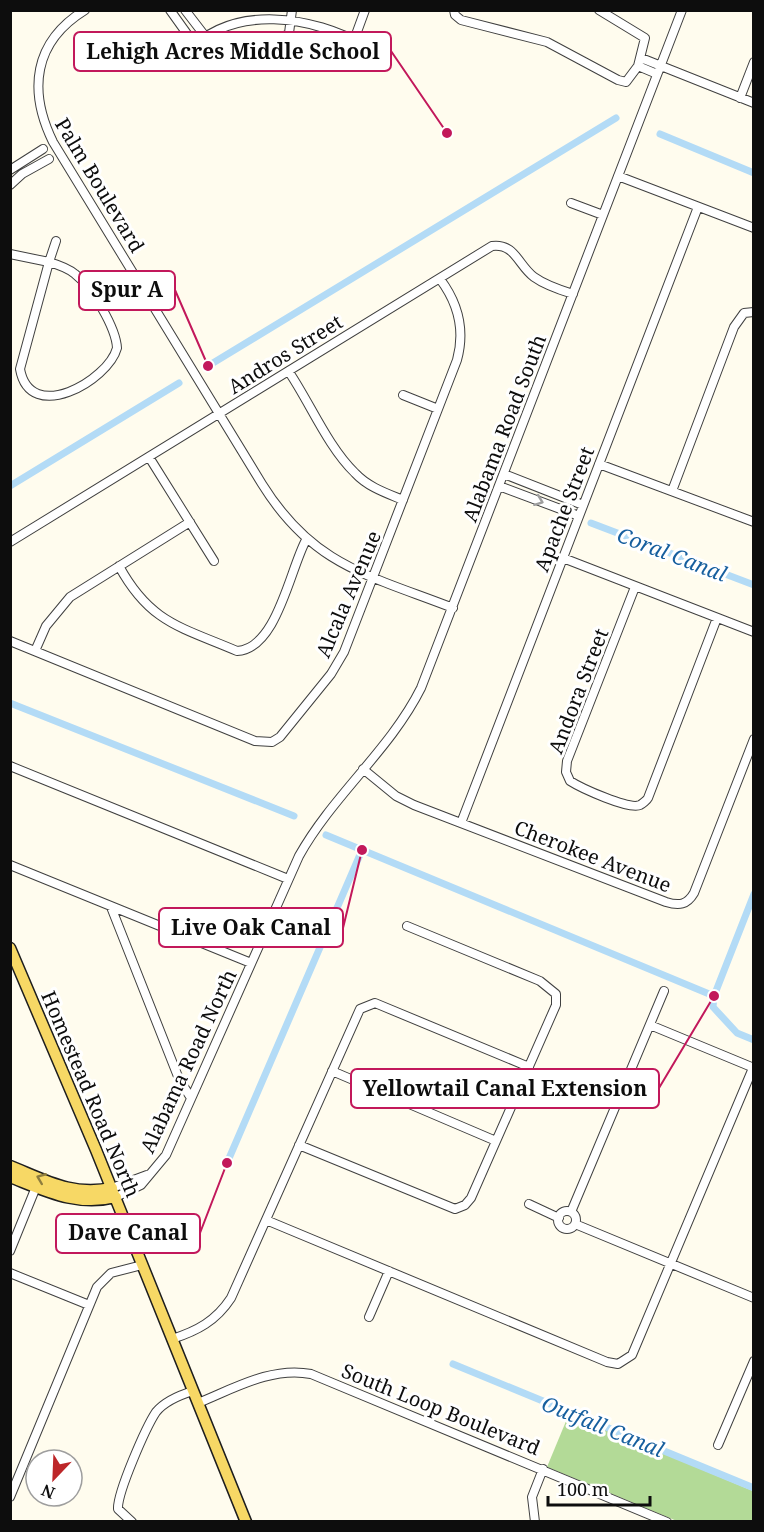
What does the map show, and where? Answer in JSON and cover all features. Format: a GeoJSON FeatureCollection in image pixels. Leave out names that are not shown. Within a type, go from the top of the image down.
{"type":"FeatureCollection","features":[{"type":"Feature","properties":{"kind":"main road","name":"Homestead Road North"},"geometry":{"type":"LineString","coordinates":[[10,948],[114,1192],[246,1521]]}},
{"type":"Feature","properties":{"kind":"main road"},"geometry":{"type":"LineString","coordinates":[[10,1166],[70,1190],[114,1192]]}},
{"type":"Feature","properties":{"kind":"main road"},"geometry":{"type":"LineString","coordinates":[[10,1177],[86,1202],[114,1192]]}},
{"type":"Feature","properties":{"kind":"street","name":"Palm Boulevard"},"geometry":{"type":"LineString","coordinates":[[85,10],[63,27],[42,59],[37,85],[41,117],[53,142],[275,505],[306,540],[340,563],[453,608]]}},
{"type":"Feature","properties":{"kind":"street"},"geometry":{"type":"LineString","coordinates":[[170,10],[195,45]]}},
{"type":"Feature","properties":{"kind":"street"},"geometry":{"type":"LineString","coordinates":[[185,10],[204,36]]}},
{"type":"Feature","properties":{"kind":"street"},"geometry":{"type":"LineString","coordinates":[[289,33],[292,10]]}},
{"type":"Feature","properties":{"kind":"street"},"geometry":{"type":"LineString","coordinates":[[354,40],[365,10]]}},
{"type":"Feature","properties":{"kind":"street"},"geometry":{"type":"LineString","coordinates":[[454,10],[455,15],[461,20],[548,42],[618,80],[626,82],[639,62],[645,38],[599,10]]}},
{"type":"Feature","properties":{"kind":"street","name":"Alabama Road South"},"geometry":{"type":"LineString","coordinates":[[313,832],[394,732],[414,701],[453,608],[682,10]]}},
{"type":"Feature","properties":{"kind":"street"},"geometry":{"type":"LineString","coordinates":[[237,11],[241,22]]}},
{"type":"Feature","properties":{"kind":"street"},"geometry":{"type":"LineString","coordinates":[[188,52],[204,36],[241,22],[292,21],[327,29],[365,46]]}},
{"type":"Feature","properties":{"kind":"street"},"geometry":{"type":"LineString","coordinates":[[639,62],[753,103]]}},
{"type":"Feature","properties":{"kind":"street"},"geometry":{"type":"LineString","coordinates":[[740,98],[753,62]]}},
{"type":"Feature","properties":{"kind":"street"},"geometry":{"type":"LineString","coordinates":[[10,170],[43,149]]}},
{"type":"Feature","properties":{"kind":"street"},"geometry":{"type":"LineString","coordinates":[[10,185],[30,169],[49,159]]}},
{"type":"Feature","properties":{"kind":"street"},"geometry":{"type":"LineString","coordinates":[[24,160],[30,169]]}},
{"type":"Feature","properties":{"kind":"street"},"geometry":{"type":"LineString","coordinates":[[618,176],[753,228]]}},
{"type":"Feature","properties":{"kind":"street"},"geometry":{"type":"LineString","coordinates":[[571,202],[603,215]]}},
{"type":"Feature","properties":{"kind":"street","name":"Apache Street"},"geometry":{"type":"LineString","coordinates":[[461,823],[698,207]]}},
{"type":"Feature","properties":{"kind":"street"},"geometry":{"type":"LineString","coordinates":[[10,254],[49,262],[70,271],[87,286],[117,338],[117,348],[107,368],[70,392],[55,397],[33,391],[22,377],[21,369],[49,262],[56,241]]}},
{"type":"Feature","properties":{"kind":"street","name":"Andros Street"},"geometry":{"type":"LineString","coordinates":[[10,542],[492,246],[502,245],[511,249],[536,278],[573,294]]}},
{"type":"Feature","properties":{"kind":"street","name":"Alcala Avenue"},"geometry":{"type":"LineString","coordinates":[[10,641],[255,741],[272,742],[285,731],[340,660],[457,360],[460,342],[458,313],[440,279]]}},
{"type":"Feature","properties":{"kind":"street"},"geometry":{"type":"LineString","coordinates":[[672,491],[734,327],[744,313],[753,312]]}},
{"type":"Feature","properties":{"kind":"street"},"geometry":{"type":"LineString","coordinates":[[289,372],[341,456],[355,473],[375,488],[403,500]]}},
{"type":"Feature","properties":{"kind":"street"},"geometry":{"type":"LineString","coordinates":[[403,395],[438,409]]}},
{"type":"Feature","properties":{"kind":"street"},"geometry":{"type":"LineString","coordinates":[[149,456],[214,561]]}},
{"type":"Feature","properties":{"kind":"street"},"geometry":{"type":"LineString","coordinates":[[599,464],[753,522]]}},
{"type":"Feature","properties":{"kind":"street"},"geometry":{"type":"LineString","coordinates":[[504,474],[583,505]]}},
{"type":"Feature","properties":{"kind":"street"},"geometry":{"type":"LineString","coordinates":[[500,486],[579,516]]}},
{"type":"Feature","properties":{"kind":"street"},"geometry":{"type":"LineString","coordinates":[[35,651],[46,626],[61,605],[189,522]]}},
{"type":"Feature","properties":{"kind":"street"},"geometry":{"type":"LineString","coordinates":[[119,566],[138,596],[161,617],[237,651],[246,651],[259,641],[271,625],[306,540]]}},
{"type":"Feature","properties":{"kind":"street"},"geometry":{"type":"LineString","coordinates":[[563,558],[753,632]]}},
{"type":"Feature","properties":{"kind":"street","name":"Andora Street"},"geometry":{"type":"LineString","coordinates":[[635,587],[567,761],[566,772],[570,781],[610,799],[633,806],[641,805],[648,798],[717,618]]}},
{"type":"Feature","properties":{"kind":"street","name":"Cherokee Avenue"},"geometry":{"type":"LineString","coordinates":[[363,769],[405,801],[666,902],[682,905],[689,901],[694,893],[753,739]]}},
{"type":"Feature","properties":{"kind":"street"},"geometry":{"type":"LineString","coordinates":[[10,766],[288,879]]}},
{"type":"Feature","properties":{"kind":"street","name":"Alabama Road North"},"geometry":{"type":"LineString","coordinates":[[114,1192],[153,1172],[166,1155],[288,879],[313,832]]}},
{"type":"Feature","properties":{"kind":"street"},"geometry":{"type":"LineString","coordinates":[[10,865],[251,963]]}},
{"type":"Feature","properties":{"kind":"street"},"geometry":{"type":"LineString","coordinates":[[111,907],[179,1079],[191,1098]]}},
{"type":"Feature","properties":{"kind":"street"},"geometry":{"type":"LineString","coordinates":[[299,1145],[455,1209],[465,1205],[471,1198],[556,1005],[556,994],[540,981],[407,926]]}},
{"type":"Feature","properties":{"kind":"street"},"geometry":{"type":"LineString","coordinates":[[571,1212],[664,991]]}},
{"type":"Feature","properties":{"kind":"street"},"geometry":{"type":"LineString","coordinates":[[172,1339],[207,1324],[225,1307],[360,1009],[373,1003],[529,1067]]}},
{"type":"Feature","properties":{"kind":"street"},"geometry":{"type":"LineString","coordinates":[[266,1220],[607,1362],[618,1364],[624,1362],[632,1355],[753,1068],[650,1024]]}},
{"type":"Feature","properties":{"kind":"street"},"geometry":{"type":"LineString","coordinates":[[332,1071],[496,1141]]}},
{"type":"Feature","properties":{"kind":"street"},"geometry":{"type":"LineString","coordinates":[[10,1251],[36,1187]]}},
{"type":"Feature","properties":{"kind":"street"},"geometry":{"type":"LineString","coordinates":[[529,1204],[559,1218],[563,1228],[571,1228],[575,1224],[575,1216],[571,1212],[565,1212],[559,1218]]}},
{"type":"Feature","properties":{"kind":"street"},"geometry":{"type":"LineString","coordinates":[[575,1224],[753,1298]]}},
{"type":"Feature","properties":{"kind":"street"},"geometry":{"type":"LineString","coordinates":[[10,1497],[89,1305],[103,1279],[126,1267],[142,1264]]}},
{"type":"Feature","properties":{"kind":"street"},"geometry":{"type":"LineString","coordinates":[[369,1317],[389,1271]]}},
{"type":"Feature","properties":{"kind":"street"},"geometry":{"type":"LineString","coordinates":[[10,1273],[89,1305]]}},
{"type":"Feature","properties":{"kind":"street"},"geometry":{"type":"LineString","coordinates":[[718,1446],[753,1361]]}},
{"type":"Feature","properties":{"kind":"street","name":"South Loop Boulevard"},"geometry":{"type":"LineString","coordinates":[[198,1403],[274,1374],[302,1373],[324,1379],[667,1521]]}},
{"type":"Feature","properties":{"kind":"street"},"geometry":{"type":"LineString","coordinates":[[132,1521],[118,1509],[117,1500],[156,1412],[172,1400],[193,1391]]}},
{"type":"Feature","properties":{"kind":"street"},"geometry":{"type":"LineString","coordinates":[[535,1521],[532,1497],[543,1469]]}},
{"type":"Feature","properties":{"kind":"green space"},"geometry":{"type":"Polygon","coordinates":[[[569,1414],[753,1491],[753,1521],[677,1521],[547,1467],[569,1414]]]}},
{"type":"Feature","properties":{"kind":"waterway"},"geometry":{"type":"LineString","coordinates":[[208,366],[616,118]]}},
{"type":"Feature","properties":{"kind":"waterway"},"geometry":{"type":"LineString","coordinates":[[660,134],[754,173]]}},
{"type":"Feature","properties":{"kind":"waterway"},"geometry":{"type":"LineString","coordinates":[[10,486],[179,383]]}},
{"type":"Feature","properties":{"kind":"waterway","name":"Coral Canal"},"geometry":{"type":"LineString","coordinates":[[591,523],[754,585]]}},
{"type":"Feature","properties":{"kind":"waterway"},"geometry":{"type":"LineString","coordinates":[[10,703],[294,816]]}},
{"type":"Feature","properties":{"kind":"waterway"},"geometry":{"type":"LineString","coordinates":[[326,835],[714,996]]}},
{"type":"Feature","properties":{"kind":"waterway"},"geometry":{"type":"LineString","coordinates":[[227,1163],[362,850]]}},
{"type":"Feature","properties":{"kind":"waterway"},"geometry":{"type":"LineString","coordinates":[[754,894],[714,996],[713,1007],[737,1033],[754,1040]]}},
{"type":"Feature","properties":{"kind":"waterway","name":"Outfall Canal"},"geometry":{"type":"LineString","coordinates":[[453,1364],[754,1488]]}},
{"type":"Feature","properties":{"kind":"place","name":"Lehigh Acres Middle School"},"geometry":{"type":"Point","coordinates":[447,133]}},
{"type":"Feature","properties":{"kind":"place","name":"Spur A"},"geometry":{"type":"Point","coordinates":[208,366]}},
{"type":"Feature","properties":{"kind":"place","name":"Live Oak Canal"},"geometry":{"type":"Point","coordinates":[362,850]}},
{"type":"Feature","properties":{"kind":"place","name":"Yellowtail Canal Extension"},"geometry":{"type":"Point","coordinates":[714,996]}},
{"type":"Feature","properties":{"kind":"place","name":"Dave Canal"},"geometry":{"type":"Point","coordinates":[227,1163]}}]}
